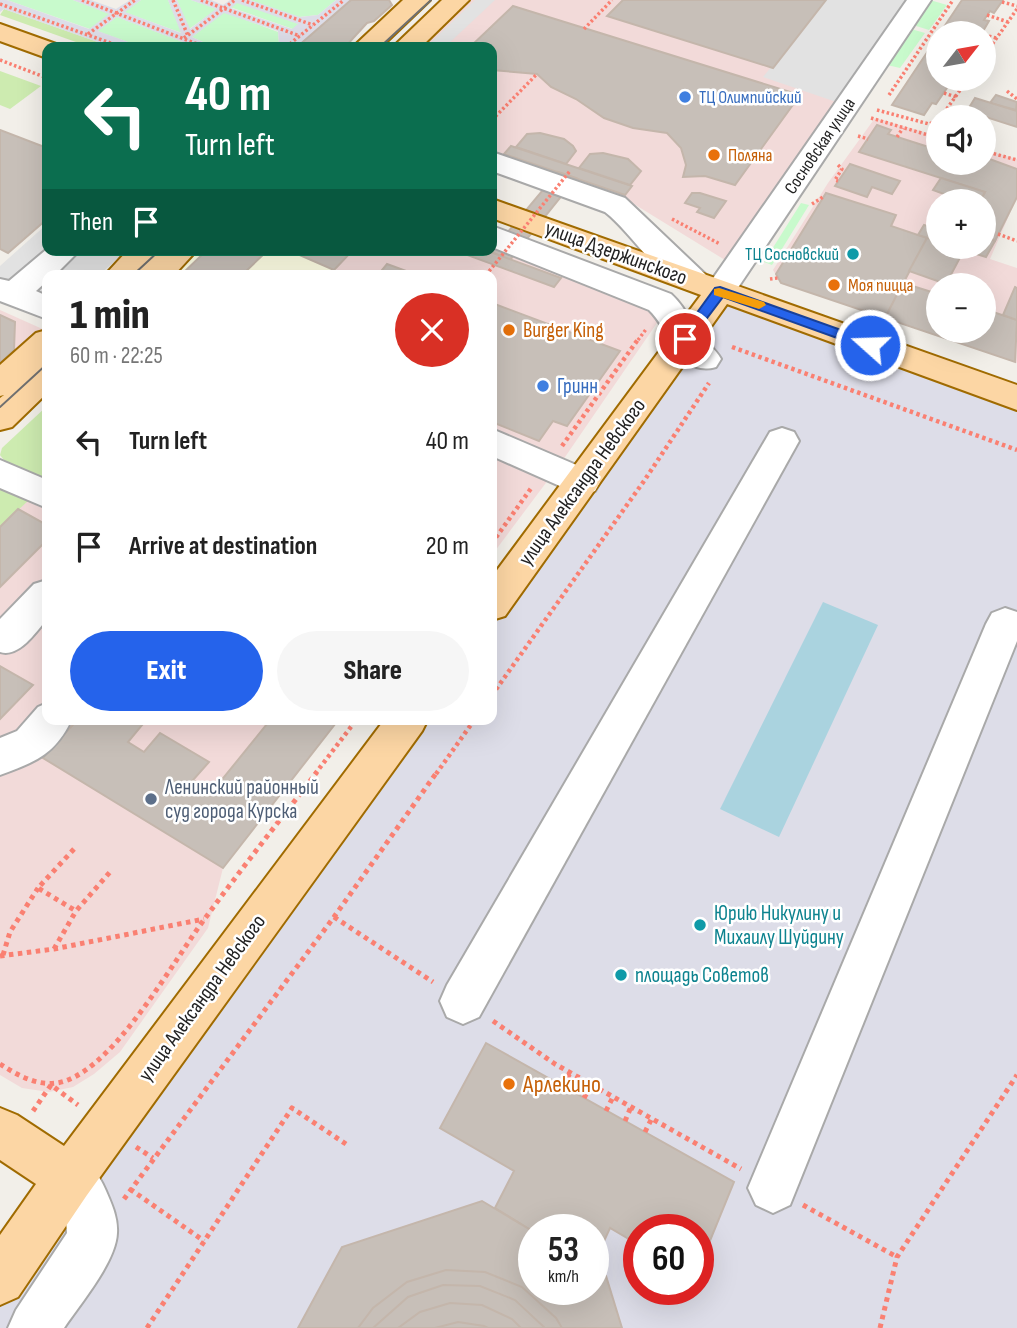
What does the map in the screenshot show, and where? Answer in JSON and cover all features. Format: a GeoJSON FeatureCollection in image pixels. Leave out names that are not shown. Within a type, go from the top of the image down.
{"type":"FeatureCollection","features":[{"type":"Feature","properties":{"kind":"main road"},"geometry":{"type":"LineString","coordinates":[[372,42],[418,0]]}},
{"type":"Feature","properties":{"kind":"main road"},"geometry":{"type":"LineString","coordinates":[[411,42],[457,0]]}},
{"type":"Feature","properties":{"kind":"main road"},"geometry":{"type":"LineString","coordinates":[[0,32],[42,48]]}},
{"type":"Feature","properties":{"kind":"main road","name":"улица Дзержинского"},"geometry":{"type":"LineString","coordinates":[[497,210],[1017,398]]}},
{"type":"Feature","properties":{"kind":"main road"},"geometry":{"type":"LineString","coordinates":[[125,270],[141,256]]}},
{"type":"Feature","properties":{"kind":"main road"},"geometry":{"type":"LineString","coordinates":[[160,270],[176,256]]}},
{"type":"Feature","properties":{"kind":"main road","name":"улица Александра Невского"},"geometry":{"type":"LineString","coordinates":[[497,598],[583,482],[711,357],[707,286]]}},
{"type":"Feature","properties":{"kind":"main road"},"geometry":{"type":"LineString","coordinates":[[0,384],[42,346]]}},
{"type":"Feature","properties":{"kind":"main road"},"geometry":{"type":"LineString","coordinates":[[0,418],[42,379]]}},
{"type":"Feature","properties":{"kind":"main road","name":"улица Александра Невского"},"geometry":{"type":"LineString","coordinates":[[0,1279],[69,1178],[404,725]]}},
{"type":"Feature","properties":{"kind":"main road"},"geometry":{"type":"LineString","coordinates":[[0,1132],[69,1178]]}},
{"type":"Feature","properties":{"kind":"street","name":"Сосновская улица"},"geometry":{"type":"LineString","coordinates":[[707,286],[745,256],[919,0]]}},
{"type":"Feature","properties":{"kind":"street"},"geometry":{"type":"LineString","coordinates":[[497,163],[603,201],[623,211],[665,256],[707,286]]}},
{"type":"Feature","properties":{"kind":"street"},"geometry":{"type":"LineString","coordinates":[[497,238],[651,297],[674,315],[711,357]]}},
{"type":"Feature","properties":{"kind":"street"},"geometry":{"type":"LineString","coordinates":[[7,292],[57,256]]}},
{"type":"Feature","properties":{"kind":"street"},"geometry":{"type":"LineString","coordinates":[[7,292],[42,306]]}},
{"type":"Feature","properties":{"kind":"street"},"geometry":{"type":"LineString","coordinates":[[463,1001],[782,441]]}},
{"type":"Feature","properties":{"kind":"street"},"geometry":{"type":"LineString","coordinates":[[497,444],[583,482]]}},
{"type":"Feature","properties":{"kind":"street"},"geometry":{"type":"LineString","coordinates":[[0,473],[42,493]]}},
{"type":"Feature","properties":{"kind":"street"},"geometry":{"type":"LineString","coordinates":[[6,638],[42,600]]}},
{"type":"Feature","properties":{"kind":"street"},"geometry":{"type":"LineString","coordinates":[[773,1188],[1005,624]]}},
{"type":"Feature","properties":{"kind":"street"},"geometry":{"type":"LineString","coordinates":[[0,757],[31,744],[46,725]]}},
{"type":"Feature","properties":{"kind":"street"},"geometry":{"type":"LineString","coordinates":[[34,1328],[91,1242],[93,1233],[90,1214],[84,1198],[69,1178]]}},
{"type":"Feature","properties":{"kind":"path"},"geometry":{"type":"LineString","coordinates":[[82,0],[196,42]]}},
{"type":"Feature","properties":{"kind":"path"},"geometry":{"type":"LineString","coordinates":[[87,35],[135,0]]}},
{"type":"Feature","properties":{"kind":"path"},"geometry":{"type":"LineString","coordinates":[[173,0],[186,37]]}},
{"type":"Feature","properties":{"kind":"path"},"geometry":{"type":"LineString","coordinates":[[201,0],[300,36]]}},
{"type":"Feature","properties":{"kind":"path"},"geometry":{"type":"LineString","coordinates":[[186,37],[235,0]]}},
{"type":"Feature","properties":{"kind":"path"},"geometry":{"type":"LineString","coordinates":[[242,0],[313,26]]}},
{"type":"Feature","properties":{"kind":"path"},"geometry":{"type":"LineString","coordinates":[[292,42],[344,0]]}},
{"type":"Feature","properties":{"kind":"path"},"geometry":{"type":"LineString","coordinates":[[584,29],[612,0]]}},
{"type":"Feature","properties":{"kind":"path"},"geometry":{"type":"LineString","coordinates":[[996,38],[1017,7],[1002,2]]}},
{"type":"Feature","properties":{"kind":"path"},"geometry":{"type":"LineString","coordinates":[[0,4],[107,42]]}},
{"type":"Feature","properties":{"kind":"path"},"geometry":{"type":"LineString","coordinates":[[987,15],[1008,22]]}},
{"type":"Feature","properties":{"kind":"path"},"geometry":{"type":"LineString","coordinates":[[0,60],[42,76]]}},
{"type":"Feature","properties":{"kind":"path"},"geometry":{"type":"LineString","coordinates":[[497,115],[537,75]]}},
{"type":"Feature","properties":{"kind":"path"},"geometry":{"type":"LineString","coordinates":[[950,105],[959,91]]}},
{"type":"Feature","properties":{"kind":"path"},"geometry":{"type":"LineString","coordinates":[[1017,92],[1007,91],[1017,99]]}},
{"type":"Feature","properties":{"kind":"path"},"geometry":{"type":"LineString","coordinates":[[890,92],[899,95]]}},
{"type":"Feature","properties":{"kind":"path"},"geometry":{"type":"LineString","coordinates":[[944,93],[956,96]]}},
{"type":"Feature","properties":{"kind":"path"},"geometry":{"type":"LineString","coordinates":[[877,110],[926,123]]}},
{"type":"Feature","properties":{"kind":"path"},"geometry":{"type":"LineString","coordinates":[[871,118],[926,135]]}},
{"type":"Feature","properties":{"kind":"path"},"geometry":{"type":"LineString","coordinates":[[898,137],[903,128]]}},
{"type":"Feature","properties":{"kind":"path"},"geometry":{"type":"LineString","coordinates":[[858,136],[868,139]]}},
{"type":"Feature","properties":{"kind":"path"},"geometry":{"type":"LineString","coordinates":[[996,154],[1017,160]]}},
{"type":"Feature","properties":{"kind":"path"},"geometry":{"type":"LineString","coordinates":[[838,181],[835,180],[842,169]]}},
{"type":"Feature","properties":{"kind":"path"},"geometry":{"type":"LineString","coordinates":[[490,270],[570,171]]}},
{"type":"Feature","properties":{"kind":"path"},"geometry":{"type":"LineString","coordinates":[[833,172],[842,175]]}},
{"type":"Feature","properties":{"kind":"path"},"geometry":{"type":"LineString","coordinates":[[817,202],[823,197]]}},
{"type":"Feature","properties":{"kind":"path"},"geometry":{"type":"LineString","coordinates":[[670,218],[745,256],[773,266],[769,272],[771,279],[777,280]]}},
{"type":"Feature","properties":{"kind":"path"},"geometry":{"type":"LineString","coordinates":[[998,234],[1017,241]]}},
{"type":"Feature","properties":{"kind":"path"},"geometry":{"type":"LineString","coordinates":[[497,536],[648,325],[637,321]]}},
{"type":"Feature","properties":{"kind":"path"},"geometry":{"type":"LineString","coordinates":[[711,357],[1017,450]]}},
{"type":"Feature","properties":{"kind":"path"},"geometry":{"type":"LineString","coordinates":[[497,688],[645,481],[711,357]]}},
{"type":"Feature","properties":{"kind":"path"},"geometry":{"type":"LineString","coordinates":[[0,1065],[30,1082],[51,1085],[74,1077],[110,1049],[204,919],[352,725]]}},
{"type":"Feature","properties":{"kind":"path"},"geometry":{"type":"LineString","coordinates":[[123,1200],[334,917],[471,725]]}},
{"type":"Feature","properties":{"kind":"path"},"geometry":{"type":"LineString","coordinates":[[74,849],[38,888],[10,932],[1,956],[204,919]]}},
{"type":"Feature","properties":{"kind":"path"},"geometry":{"type":"LineString","coordinates":[[54,948],[76,911],[110,872]]}},
{"type":"Feature","properties":{"kind":"path"},"geometry":{"type":"LineString","coordinates":[[38,888],[76,911]]}},
{"type":"Feature","properties":{"kind":"path"},"geometry":{"type":"LineString","coordinates":[[334,917],[570,1073],[897,1257]]}},
{"type":"Feature","properties":{"kind":"path"},"geometry":{"type":"LineString","coordinates":[[563,1086],[570,1073]]}},
{"type":"Feature","properties":{"kind":"path"},"geometry":{"type":"LineString","coordinates":[[880,1328],[897,1257],[1017,1075]]}},
{"type":"Feature","properties":{"kind":"path"},"geometry":{"type":"LineString","coordinates":[[584,1098],[591,1085]]}},
{"type":"Feature","properties":{"kind":"path"},"geometry":{"type":"LineString","coordinates":[[606,1111],[613,1097]]}},
{"type":"Feature","properties":{"kind":"path"},"geometry":{"type":"LineString","coordinates":[[625,1121],[631,1107]]}},
{"type":"Feature","properties":{"kind":"path"},"geometry":{"type":"LineString","coordinates":[[147,1328],[292,1108],[346,1144]]}},
{"type":"Feature","properties":{"kind":"path"},"geometry":{"type":"LineString","coordinates":[[645,1132],[652,1118]]}},
{"type":"Feature","properties":{"kind":"path"},"geometry":{"type":"LineString","coordinates":[[130,1189],[204,1241]]}},
{"type":"Feature","properties":{"kind":"shaded area"},"geometry":{"type":"Polygon","coordinates":[[[0,0],[7,0],[89,29],[109,14],[73,0],[91,0],[116,9],[130,0],[141,0],[125,12],[181,33],[168,0],[177,0],[190,29],[216,9],[191,0],[211,0],[223,5],[230,0],[250,0],[300,17],[318,15],[336,0],[351,0],[303,42],[279,42],[278,31],[224,13],[192,37],[203,42],[183,42],[117,17],[98,31],[128,42],[98,42],[4,9],[0,12],[0,0]],[[237,3],[231,8],[292,29],[298,24],[237,3]]]}},
{"type":"Feature","properties":{"kind":"shaded area"},"geometry":{"type":"Polygon","coordinates":[[[457,0],[919,0],[738,268],[629,201],[497,154],[497,42],[411,42],[457,0]]]}},
{"type":"Feature","properties":{"kind":"shaded area"},"geometry":{"type":"Polygon","coordinates":[[[475,0],[495,0],[450,42],[431,42],[475,0]]]}},
{"type":"Feature","properties":{"kind":"shaded area"},"geometry":{"type":"Polygon","coordinates":[[[826,0],[919,0],[848,106],[763,77],[826,0]]]}},
{"type":"Feature","properties":{"kind":"shaded area"},"geometry":{"type":"Polygon","coordinates":[[[875,118],[926,133],[926,175],[996,175],[996,153],[1017,159],[1017,197],[996,245],[996,189],[926,189],[926,259],[990,259],[1017,268],[1017,363],[958,343],[996,343],[996,273],[926,273],[926,332],[781,283],[773,270],[828,183],[875,118]]]}},
{"type":"Feature","properties":{"kind":"shaded area"},"geometry":{"type":"Polygon","coordinates":[[[42,228],[42,256],[120,256],[105,270],[42,270],[42,297],[0,278],[0,266],[42,228]]]}},
{"type":"Feature","properties":{"kind":"shaded area"},"geometry":{"type":"Polygon","coordinates":[[[497,248],[651,304],[659,320],[563,460],[497,548],[497,270],[337,270],[303,256],[497,256],[497,248]]]}},
{"type":"Feature","properties":{"kind":"shaded area"},"geometry":{"type":"Polygon","coordinates":[[[190,256],[303,256],[337,270],[174,270],[190,256]]]}},
{"type":"Feature","properties":{"kind":"shaded area","name":"площадь Советов"},"geometry":{"type":"Polygon","coordinates":[[[712,279],[1017,388],[1017,1328],[0,1328],[0,1295],[400,725],[497,725],[497,587],[712,279]]]}},
{"type":"Feature","properties":{"kind":"shaded area"},"geometry":{"type":"Polygon","coordinates":[[[0,310],[42,329],[42,343],[0,381],[0,310]]]}},
{"type":"Feature","properties":{"kind":"shaded area"},"geometry":{"type":"Polygon","coordinates":[[[42,487],[42,725],[334,725],[223,868],[208,928],[120,1052],[94,1074],[73,1087],[49,1092],[22,1088],[0,1075],[0,527],[42,487]]]}},
{"type":"Feature","properties":{"kind":"green space"},"geometry":{"type":"Polygon","coordinates":[[[7,0],[73,0],[110,14],[90,29],[7,0]]]}},
{"type":"Feature","properties":{"kind":"green space"},"geometry":{"type":"Polygon","coordinates":[[[141,0],[168,0],[182,33],[124,12],[141,0]]]}},
{"type":"Feature","properties":{"kind":"green space"},"geometry":{"type":"Polygon","coordinates":[[[177,0],[191,0],[217,9],[189,29],[177,0]]]}},
{"type":"Feature","properties":{"kind":"green space"},"geometry":{"type":"Polygon","coordinates":[[[250,0],[336,0],[318,15],[299,17],[250,0]]]}},
{"type":"Feature","properties":{"kind":"green space"},"geometry":{"type":"Polygon","coordinates":[[[930,0],[947,5],[935,21],[926,21],[926,29],[913,25],[930,0]]]}},
{"type":"Feature","properties":{"kind":"green space"},"geometry":{"type":"Polygon","coordinates":[[[237,2],[299,24],[293,29],[230,7],[237,2]]]}},
{"type":"Feature","properties":{"kind":"green space"},"geometry":{"type":"Polygon","coordinates":[[[4,9],[98,42],[76,42],[0,15],[4,9]]]}},
{"type":"Feature","properties":{"kind":"green space"},"geometry":{"type":"Polygon","coordinates":[[[224,12],[278,32],[279,42],[203,42],[192,37],[224,12]]]}},
{"type":"Feature","properties":{"kind":"green space"},"geometry":{"type":"Polygon","coordinates":[[[117,17],[183,42],[128,42],[97,31],[117,17]]]}},
{"type":"Feature","properties":{"kind":"green space"},"geometry":{"type":"Polygon","coordinates":[[[911,29],[925,33],[900,68],[887,65],[911,29]]]}},
{"type":"Feature","properties":{"kind":"green space"},"geometry":{"type":"Polygon","coordinates":[[[0,71],[41,86],[10,109],[0,105],[0,71]]]}},
{"type":"Feature","properties":{"kind":"green space"},"geometry":{"type":"Polygon","coordinates":[[[801,203],[809,205],[772,265],[764,262],[801,203]]]}},
{"type":"Feature","properties":{"kind":"green space"},"geometry":{"type":"Polygon","coordinates":[[[42,411],[42,480],[7,464],[0,455],[2,448],[42,411]]]}},
{"type":"Feature","properties":{"kind":"green space"},"geometry":{"type":"Polygon","coordinates":[[[0,486],[30,499],[0,527],[0,486]]]}},
{"type":"Feature","properties":{"kind":"water"},"geometry":{"type":"Polygon","coordinates":[[[823,602],[878,625],[779,837],[720,809],[823,602]]]}},
{"type":"Feature","properties":{"kind":"building"},"geometry":{"type":"Polygon","coordinates":[[[351,0],[389,0],[392,5],[374,21],[367,23],[350,42],[303,42],[351,0]]]}},
{"type":"Feature","properties":{"kind":"building"},"geometry":{"type":"Polygon","coordinates":[[[623,0],[826,0],[773,68],[607,16],[623,0]]]}},
{"type":"Feature","properties":{"kind":"building"},"geometry":{"type":"Polygon","coordinates":[[[962,0],[1003,0],[994,13],[990,11],[984,20],[989,21],[948,21],[962,0]]]}},
{"type":"Feature","properties":{"kind":"building","name":"ТЦ Олимпийский"},"geometry":{"type":"Polygon","coordinates":[[[513,6],[800,95],[735,185],[705,176],[683,177],[686,165],[681,148],[667,133],[633,128],[604,118],[576,99],[551,87],[537,74],[497,70],[497,42],[475,42],[513,6]]]}},
{"type":"Feature","properties":{"kind":"building"},"geometry":{"type":"Polygon","coordinates":[[[926,54],[926,91],[945,91],[936,104],[926,105],[924,115],[892,105],[926,54]]]}},
{"type":"Feature","properties":{"kind":"building"},"geometry":{"type":"Polygon","coordinates":[[[996,95],[1017,102],[1016,110],[990,103],[996,95]]]}},
{"type":"Feature","properties":{"kind":"building"},"geometry":{"type":"Polygon","coordinates":[[[975,98],[1017,111],[1017,127],[996,120],[996,105],[971,105],[975,98]]]}},
{"type":"Feature","properties":{"kind":"building"},"geometry":{"type":"Polygon","coordinates":[[[877,125],[891,130],[888,134],[926,146],[926,173],[859,152],[877,125]]]}},
{"type":"Feature","properties":{"kind":"building"},"geometry":{"type":"Polygon","coordinates":[[[0,130],[42,146],[42,223],[8,253],[0,249],[0,130]]]}},
{"type":"Feature","properties":{"kind":"building"},"geometry":{"type":"Polygon","coordinates":[[[540,133],[564,139],[573,146],[576,151],[566,164],[516,147],[527,134],[540,133]]]}},
{"type":"Feature","properties":{"kind":"building"},"geometry":{"type":"Polygon","coordinates":[[[511,146],[632,186],[625,195],[504,154],[511,146]]]}},
{"type":"Feature","properties":{"kind":"building"},"geometry":{"type":"Polygon","coordinates":[[[603,153],[628,159],[641,171],[630,185],[579,168],[590,154],[603,153]]]}},
{"type":"Feature","properties":{"kind":"building"},"geometry":{"type":"Polygon","coordinates":[[[996,161],[1017,169],[1017,197],[996,239],[996,189],[976,189],[931,175],[996,175],[996,161]]]}},
{"type":"Feature","properties":{"kind":"building"},"geometry":{"type":"Polygon","coordinates":[[[850,164],[900,181],[892,194],[872,187],[867,197],[835,186],[850,164]]]}},
{"type":"Feature","properties":{"kind":"building"},"geometry":{"type":"Polygon","coordinates":[[[558,172],[576,178],[510,260],[497,255],[497,245],[558,172]]]}},
{"type":"Feature","properties":{"kind":"building"},"geometry":{"type":"Polygon","coordinates":[[[941,178],[976,189],[934,189],[941,178]]]}},
{"type":"Feature","properties":{"kind":"building"},"geometry":{"type":"Polygon","coordinates":[[[692,193],[726,201],[714,218],[697,212],[700,208],[685,203],[692,193]]]}},
{"type":"Feature","properties":{"kind":"building","name":"ТЦ Сосновский"},"geometry":{"type":"Polygon","coordinates":[[[826,193],[896,215],[891,226],[926,238],[885,318],[781,283],[776,274],[826,193]]]}},
{"type":"Feature","properties":{"kind":"building"},"geometry":{"type":"Polygon","coordinates":[[[924,225],[926,226],[926,237],[918,235],[924,225]]]}},
{"type":"Feature","properties":{"kind":"building"},"geometry":{"type":"Polygon","coordinates":[[[926,240],[926,259],[959,259],[952,273],[926,273],[926,277],[909,271],[926,240]]]}},
{"type":"Feature","properties":{"kind":"building"},"geometry":{"type":"Polygon","coordinates":[[[497,254],[561,278],[554,287],[470,256],[497,254]]]}},
{"type":"Feature","properties":{"kind":"building"},"geometry":{"type":"Polygon","coordinates":[[[201,256],[262,256],[247,270],[186,270],[201,256]]]}},
{"type":"Feature","properties":{"kind":"building"},"geometry":{"type":"Polygon","coordinates":[[[302,256],[347,256],[334,270],[302,256]]]}},
{"type":"Feature","properties":{"kind":"building"},"geometry":{"type":"Polygon","coordinates":[[[387,264],[403,270],[382,270],[387,264]]]}},
{"type":"Feature","properties":{"kind":"building"},"geometry":{"type":"Polygon","coordinates":[[[903,283],[926,290],[926,332],[885,318],[903,283]]]}},
{"type":"Feature","properties":{"kind":"building"},"geometry":{"type":"Polygon","coordinates":[[[1015,287],[1017,288],[1017,320],[1003,315],[1015,287]]]}},
{"type":"Feature","properties":{"kind":"building","name":"Гринн"},"geometry":{"type":"Polygon","coordinates":[[[497,305],[620,351],[567,426],[553,421],[539,441],[497,424],[497,305]]]}},
{"type":"Feature","properties":{"kind":"building"},"geometry":{"type":"Polygon","coordinates":[[[996,313],[1017,320],[1015,362],[959,343],[996,343],[996,313]]]}},
{"type":"Feature","properties":{"kind":"building"},"geometry":{"type":"Polygon","coordinates":[[[0,315],[15,322],[14,350],[0,363],[0,315]]]}},
{"type":"Feature","properties":{"kind":"building"},"geometry":{"type":"Polygon","coordinates":[[[18,509],[42,522],[42,545],[0,587],[0,527],[18,509]]]}},
{"type":"Feature","properties":{"kind":"building"},"geometry":{"type":"Polygon","coordinates":[[[0,666],[33,685],[0,719],[0,666]]]}},
{"type":"Feature","properties":{"kind":"building"},"geometry":{"type":"Polygon","coordinates":[[[73,725],[142,725],[128,742],[144,752],[160,733],[209,762],[193,780],[212,792],[266,725],[334,725],[223,868],[43,758],[73,725]]]}},
{"type":"Feature","properties":{"kind":"building"},"geometry":{"type":"Polygon","coordinates":[[[486,1043],[734,1182],[714,1231],[714,1214],[623,1214],[623,1236],[610,1228],[609,1230],[609,1214],[518,1214],[518,1222],[495,1208],[514,1171],[440,1128],[486,1043]]]}},
{"type":"Feature","properties":{"kind":"building"},"geometry":{"type":"Polygon","coordinates":[[[482,1201],[518,1222],[518,1305],[609,1305],[609,1286],[622,1328],[298,1328],[342,1247],[482,1201]]]}},
{"type":"Feature","properties":{"kind":"building"},"geometry":{"type":"Polygon","coordinates":[[[446,1270],[485,1272],[518,1285],[518,1305],[542,1305],[556,1318],[562,1328],[358,1328],[373,1308],[407,1282],[446,1270]]]}},
{"type":"Feature","properties":{"kind":"building"},"geometry":{"type":"Polygon","coordinates":[[[443,1285],[480,1286],[515,1300],[545,1328],[373,1328],[408,1297],[443,1285]]]}},
{"type":"Feature","properties":{"kind":"building"},"geometry":{"type":"Polygon","coordinates":[[[450,1303],[482,1305],[512,1319],[521,1328],[398,1328],[420,1312],[450,1303]]]}},
{"type":"Feature","properties":{"kind":"building"},"geometry":{"type":"Polygon","coordinates":[[[458,1322],[484,1326],[488,1328],[435,1328],[458,1322]]]}},
{"type":"Feature","properties":{"kind":"tram line"},"geometry":{"type":"LineString","coordinates":[[385,42],[431,0]]}},
{"type":"Feature","properties":{"kind":"tram line"},"geometry":{"type":"LineString","coordinates":[[138,270],[154,256]]}},
{"type":"Feature","properties":{"kind":"tram line"},"geometry":{"type":"LineString","coordinates":[[0,407],[42,369]]}},
{"type":"Feature","properties":{"kind":"slow traffic"},"geometry":{"type":"LineString","coordinates":[[719,292],[759,305]]}},
{"type":"Feature","properties":{"kind":"place","name":"ТЦ Олимпийский"},"geometry":{"type":"Point","coordinates":[685,97]}},
{"type":"Feature","properties":{"kind":"place","name":"Поляна"},"geometry":{"type":"Point","coordinates":[714,155]}},
{"type":"Feature","properties":{"kind":"place","name":"ТЦ Сосновский"},"geometry":{"type":"Point","coordinates":[853,254]}},
{"type":"Feature","properties":{"kind":"place","name":"Моя пицца"},"geometry":{"type":"Point","coordinates":[834,285]}},
{"type":"Feature","properties":{"kind":"place","name":"Burger King"},"geometry":{"type":"Point","coordinates":[509,330]}},
{"type":"Feature","properties":{"kind":"place","name":"Гринн"},"geometry":{"type":"Point","coordinates":[543,386]}},
{"type":"Feature","properties":{"kind":"place","name":"Ленинский районный суд города Курска"},"geometry":{"type":"Point","coordinates":[151,799]}},
{"type":"Feature","properties":{"kind":"place","name":"Юрию Никулину и Михаилу Шуйдину"},"geometry":{"type":"Point","coordinates":[700,925]}},
{"type":"Feature","properties":{"kind":"place","name":"площадь Советов"},"geometry":{"type":"Point","coordinates":[621,975]}},
{"type":"Feature","properties":{"kind":"place","name":"Арлекино"},"geometry":{"type":"Point","coordinates":[509,1084]}},
{"type":"Feature","properties":{"kind":"route"},"geometry":{"type":"LineString","coordinates":[[685,339],[720,291],[870,345]]}}]}
